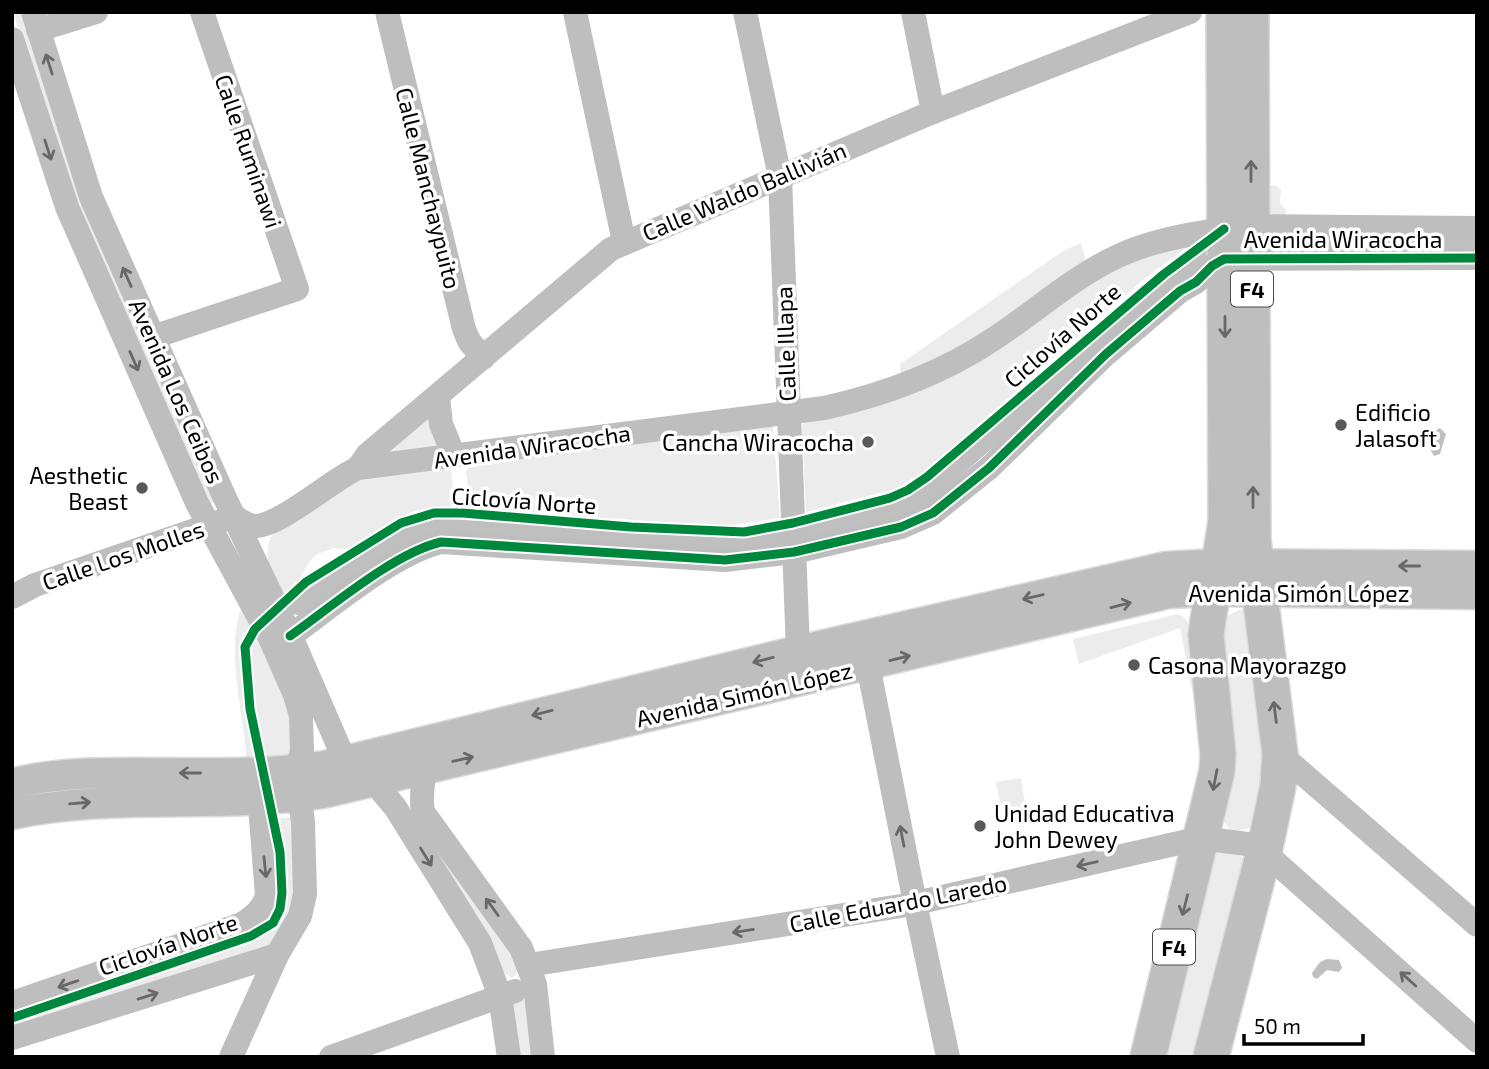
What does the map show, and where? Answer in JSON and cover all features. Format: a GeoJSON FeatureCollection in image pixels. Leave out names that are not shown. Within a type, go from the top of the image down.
{"type":"FeatureCollection","features":[{"type":"Feature","properties":{"kind":"highway","name":"F4"},"geometry":{"type":"LineString","coordinates":[[1211,1057],[1264,852],[1278,786],[1280,754],[1253,529],[1224,12]]}},
{"type":"Feature","properties":{"kind":"highway","name":"F4"},"geometry":{"type":"LineString","coordinates":[[1148,1057],[1217,771],[1218,754],[1206,635],[1226,519],[1251,12]]}},
{"type":"Feature","properties":{"kind":"main road","name":"Avenida Simón López"},"geometry":{"type":"LineString","coordinates":[[1259,578],[1477,566]]}},
{"type":"Feature","properties":{"kind":"main road","name":"Avenida Simón López"},"geometry":{"type":"LineString","coordinates":[[298,784],[345,761],[423,755],[801,665],[1165,567],[1217,577],[1477,594]]}},
{"type":"Feature","properties":{"kind":"main road","name":"Avenida Simón López"},"geometry":{"type":"LineString","coordinates":[[801,665],[868,665],[1169,593],[1217,577]]}},
{"type":"Feature","properties":{"kind":"main road","name":"Avenida Simón López"},"geometry":{"type":"LineString","coordinates":[[12,814],[43,807],[258,786],[373,781],[423,755]]}},
{"type":"Feature","properties":{"kind":"main road","name":"Avenida Simón López"},"geometry":{"type":"LineString","coordinates":[[12,784],[44,777],[82,774],[258,786]]}},
{"type":"Feature","properties":{"kind":"street"},"geometry":{"type":"LineString","coordinates":[[36,21],[96,12]]}},
{"type":"Feature","properties":{"kind":"street","name":"Calle Ruminawi"},"geometry":{"type":"LineString","coordinates":[[153,337],[297,289],[202,12]]}},
{"type":"Feature","properties":{"kind":"street","name":"Calle Manchaypuito"},"geometry":{"type":"LineString","coordinates":[[387,12],[464,329],[469,341],[483,358]]}},
{"type":"Feature","properties":{"kind":"street"},"geometry":{"type":"LineString","coordinates":[[575,12],[624,242]]}},
{"type":"Feature","properties":{"kind":"street","name":"Calle Illapa"},"geometry":{"type":"LineString","coordinates":[[745,12],[780,177],[788,413],[801,665]]}},
{"type":"Feature","properties":{"kind":"street"},"geometry":{"type":"LineString","coordinates":[[913,12],[933,112]]}},
{"type":"Feature","properties":{"kind":"street","name":"Calle Waldo Ballivián"},"geometry":{"type":"LineString","coordinates":[[358,468],[367,455],[611,249],[933,112],[1190,12]]}},
{"type":"Feature","properties":{"kind":"street","name":"Avenida Los Ceibos"},"geometry":{"type":"LineString","coordinates":[[36,21],[91,197],[345,761]]}},
{"type":"Feature","properties":{"kind":"street","name":"Avenida Los Ceibos"},"geometry":{"type":"LineString","coordinates":[[12,38],[67,207],[208,526],[258,615],[295,695],[303,733],[298,784],[303,822],[305,894],[300,916],[277,955],[231,1057]]}},
{"type":"Feature","properties":{"kind":"street","name":"Avenida Wiracocha"},"geometry":{"type":"LineString","coordinates":[[272,523],[343,475],[358,468],[788,413],[857,401],[951,365],[993,340],[1090,270],[1119,255],[1141,248],[1477,228]]}},
{"type":"Feature","properties":{"kind":"street","name":"Avenida Wiracocha"},"geometry":{"type":"LineString","coordinates":[[290,636],[362,584],[424,546],[441,542],[725,560],[794,552],[901,527],[933,513],[989,468],[1133,330],[1180,290],[1196,282],[1238,243],[1477,258]]}},
{"type":"Feature","properties":{"kind":"street"},"geometry":{"type":"LineString","coordinates":[[438,397],[441,424],[454,456]]}},
{"type":"Feature","properties":{"kind":"street"},"geometry":{"type":"LineString","coordinates":[[235,517],[246,524],[257,526],[272,523]]}},
{"type":"Feature","properties":{"kind":"street","name":"Calle Los Molles"},"geometry":{"type":"LineString","coordinates":[[15,588],[35,585],[235,517]]}},
{"type":"Feature","properties":{"kind":"street"},"geometry":{"type":"LineString","coordinates":[[260,572],[263,545],[272,523]]}},
{"type":"Feature","properties":{"kind":"street"},"geometry":{"type":"LineString","coordinates":[[868,665],[948,1057]]}},
{"type":"Feature","properties":{"kind":"street"},"geometry":{"type":"LineString","coordinates":[[1280,754],[1477,925]]}},
{"type":"Feature","properties":{"kind":"street"},"geometry":{"type":"LineString","coordinates":[[418,824],[423,812],[423,755]]}},
{"type":"Feature","properties":{"kind":"street"},"geometry":{"type":"LineString","coordinates":[[373,781],[418,824],[507,927],[532,974],[543,1057]]}},
{"type":"Feature","properties":{"kind":"street"},"geometry":{"type":"LineString","coordinates":[[12,1003],[242,924],[253,917],[264,907],[267,896],[258,786]]}},
{"type":"Feature","properties":{"kind":"street"},"geometry":{"type":"LineString","coordinates":[[418,824],[480,943],[500,996],[509,1057]]}},
{"type":"Feature","properties":{"kind":"street","name":"Calle Eduardo Laredo"},"geometry":{"type":"LineString","coordinates":[[331,1057],[500,996],[532,974],[915,903],[1201,838],[1238,842],[1264,852]]}},
{"type":"Feature","properties":{"kind":"street"},"geometry":{"type":"LineString","coordinates":[[1264,852],[1477,1041]]}},
{"type":"Feature","properties":{"kind":"street"},"geometry":{"type":"LineString","coordinates":[[12,1038],[277,955]]}},
{"type":"Feature","properties":{"kind":"street"},"geometry":{"type":"LineString","coordinates":[[231,970],[247,982],[257,1001]]}},
{"type":"Feature","properties":{"kind":"shaded area"},"geometry":{"type":"Polygon","coordinates":[[[13,12],[25,12],[215,501],[209,506],[75,207],[13,12]]]}},
{"type":"Feature","properties":{"kind":"shaded area"},"geometry":{"type":"Polygon","coordinates":[[[1267,185],[1277,186],[1281,190],[1280,203],[1286,210],[1285,219],[1272,214],[1267,208],[1267,185]]]}},
{"type":"Feature","properties":{"kind":"shaded area"},"geometry":{"type":"Polygon","coordinates":[[[1081,243],[1086,262],[955,353],[901,375],[900,364],[1063,251],[1081,243]]]}},
{"type":"Feature","properties":{"kind":"shaded area"},"geometry":{"type":"Polygon","coordinates":[[[1190,245],[1144,279],[925,471],[895,489],[806,512],[804,422],[829,416],[1121,265],[1190,245]]]}},
{"type":"Feature","properties":{"kind":"shaded area"},"geometry":{"type":"Polygon","coordinates":[[[428,414],[443,451],[381,458],[428,414]]]}},
{"type":"Feature","properties":{"kind":"shaded area"},"geometry":{"type":"Polygon","coordinates":[[[765,421],[773,427],[780,518],[727,526],[471,509],[466,472],[470,465],[765,421]]]}},
{"type":"Feature","properties":{"kind":"shaded area"},"geometry":{"type":"Polygon","coordinates":[[[1440,428],[1446,434],[1440,454],[1434,456],[1431,451],[1431,433],[1440,428]]]}},
{"type":"Feature","properties":{"kind":"shaded area"},"geometry":{"type":"Polygon","coordinates":[[[447,465],[451,469],[455,508],[414,511],[350,550],[334,548],[317,554],[297,583],[281,600],[268,557],[270,539],[275,530],[351,484],[370,477],[447,465]]]}},
{"type":"Feature","properties":{"kind":"shaded area"},"geometry":{"type":"Polygon","coordinates":[[[444,515],[557,523],[556,527],[446,521],[415,526],[289,609],[287,605],[307,587],[411,521],[444,515]]]}},
{"type":"Feature","properties":{"kind":"shaded area"},"geometry":{"type":"Polygon","coordinates":[[[243,603],[293,715],[296,740],[288,755],[282,758],[247,763],[235,661],[235,641],[243,603]]]}},
{"type":"Feature","properties":{"kind":"shaded area"},"geometry":{"type":"Polygon","coordinates":[[[1239,610],[1247,610],[1270,742],[1255,826],[1240,831],[1229,829],[1222,819],[1220,624],[1239,610]]]}},
{"type":"Feature","properties":{"kind":"shaded area"},"geometry":{"type":"Polygon","coordinates":[[[1178,614],[1188,623],[1197,689],[1192,690],[1180,628],[1079,664],[1073,639],[1178,614]]]}},
{"type":"Feature","properties":{"kind":"shaded area"},"geometry":{"type":"Polygon","coordinates":[[[1021,778],[1028,821],[1004,825],[996,782],[1021,778]]]}},
{"type":"Feature","properties":{"kind":"shaded area"},"geometry":{"type":"Polygon","coordinates":[[[292,817],[296,871],[291,914],[270,947],[12,1034],[12,1009],[259,921],[266,820],[292,817]]]}},
{"type":"Feature","properties":{"kind":"shaded area"},"geometry":{"type":"Polygon","coordinates":[[[425,828],[517,959],[518,970],[511,978],[502,971],[425,828]]]}},
{"type":"Feature","properties":{"kind":"shaded area"},"geometry":{"type":"Polygon","coordinates":[[[1218,851],[1240,855],[1245,860],[1202,1057],[1158,1057],[1212,855],[1218,851]]]}},
{"type":"Feature","properties":{"kind":"shaded area"},"geometry":{"type":"Polygon","coordinates":[[[1327,959],[1339,960],[1342,968],[1339,972],[1327,970],[1317,979],[1313,977],[1312,973],[1320,962],[1327,959]]]}},
{"type":"Feature","properties":{"kind":"shaded area"},"geometry":{"type":"Polygon","coordinates":[[[522,999],[526,1000],[537,1057],[517,1057],[512,1007],[522,999]]]}},
{"type":"Feature","properties":{"kind":"waterway"},"geometry":{"type":"LineString","coordinates":[[1362,245],[1477,244]]}},
{"type":"Feature","properties":{"kind":"waterway"},"geometry":{"type":"LineString","coordinates":[[1302,245],[1342,245]]}},
{"type":"Feature","properties":{"kind":"waterway"},"geometry":{"type":"LineString","coordinates":[[807,532],[904,506],[923,497],[1179,272],[1211,253]]}},
{"type":"Feature","properties":{"kind":"waterway"},"geometry":{"type":"LineString","coordinates":[[298,606],[411,533],[433,527],[715,545],[781,539]]}},
{"type":"Feature","properties":{"kind":"cycle path","name":"Ciclovía Norte"},"geometry":{"type":"LineString","coordinates":[[12,1018],[251,936],[273,923],[280,909],[282,893],[280,852],[250,709],[245,647],[255,629],[306,582],[401,523],[434,513],[744,532],[793,523],[890,498],[927,477],[1164,274],[1224,229]]}},
{"type":"Feature","properties":{"kind":"cycle path"},"geometry":{"type":"LineString","coordinates":[[290,636],[383,569],[403,557],[441,542],[725,560],[794,552],[901,527],[933,513],[989,468],[1106,354],[1180,291],[1196,282],[1212,266],[1224,259],[1477,258]]}},
{"type":"Feature","properties":{"kind":"place","name":"Edificio Jalasoft"},"geometry":{"type":"Point","coordinates":[1341,425]}},
{"type":"Feature","properties":{"kind":"place","name":"Cancha Wiracocha"},"geometry":{"type":"Point","coordinates":[868,442]}},
{"type":"Feature","properties":{"kind":"place","name":"Aesthetic Beast"},"geometry":{"type":"Point","coordinates":[142,488]}},
{"type":"Feature","properties":{"kind":"place","name":"Casona Mayorazgo"},"geometry":{"type":"Point","coordinates":[1134,665]}},
{"type":"Feature","properties":{"kind":"place","name":"Unidad Educativa John Dewey"},"geometry":{"type":"Point","coordinates":[980,826]}}]}
